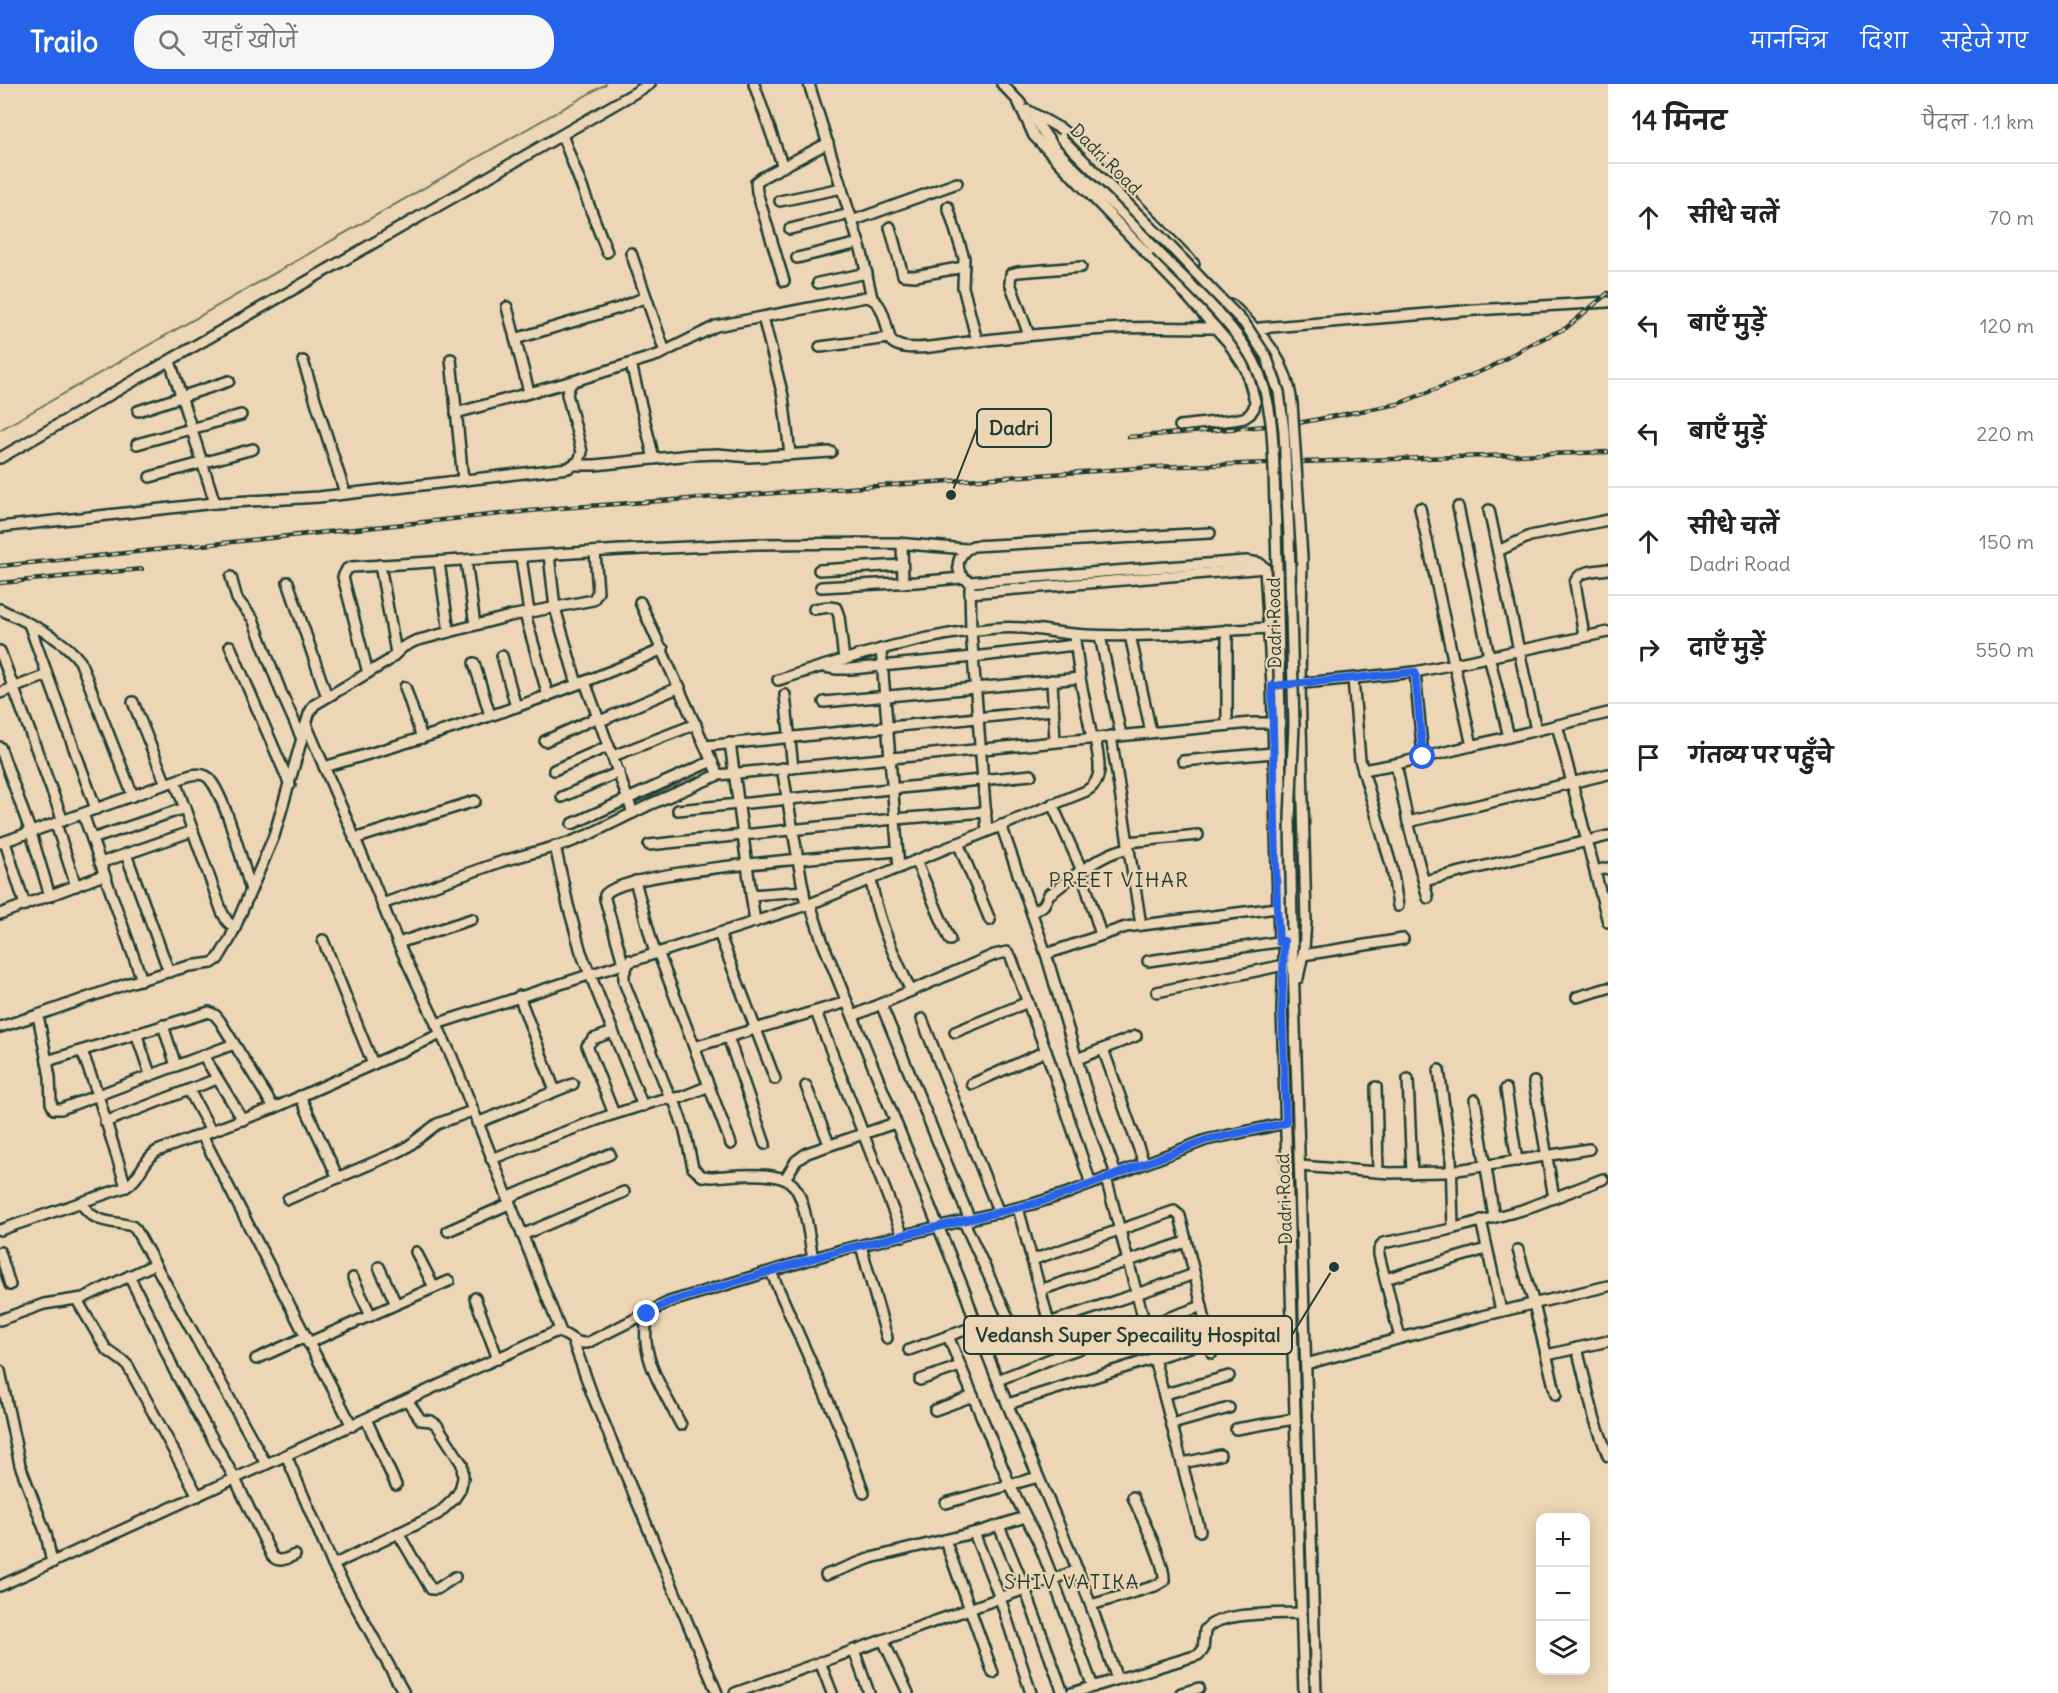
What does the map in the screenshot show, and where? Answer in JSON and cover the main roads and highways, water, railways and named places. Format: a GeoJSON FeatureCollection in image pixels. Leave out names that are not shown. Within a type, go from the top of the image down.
{"type":"FeatureCollection","features":[{"type":"Feature","properties":{"kind":"waterway"},"geometry":{"type":"LineString","coordinates":[[0,430],[606,84]]}},
{"type":"Feature","properties":{"kind":"tunnel"},"geometry":{"type":"LineString","coordinates":[[1216,328],[1254,328]]}},
{"type":"Feature","properties":{"kind":"railway"},"geometry":{"type":"LineString","coordinates":[[1129,437],[1293,424],[1398,404],[1489,368],[1531,344],[1566,328],[1608,293]]}},
{"type":"Feature","properties":{"kind":"railway"},"geometry":{"type":"LineString","coordinates":[[0,566],[559,508],[1153,467],[1608,452]]}},
{"type":"Feature","properties":{"kind":"railway"},"geometry":{"type":"LineString","coordinates":[[0,583],[142,569]]}},
{"type":"Feature","properties":{"kind":"place","name":"Dadri"},"geometry":{"type":"Point","coordinates":[951,495]}},
{"type":"Feature","properties":{"kind":"place","name":"Vedansh Super Specaility Hospital"},"geometry":{"type":"Point","coordinates":[1334,1267]}},
{"type":"Feature","properties":{"kind":"district","name":"PREET VIHAR"},"geometry":{"type":"Point","coordinates":[1119,879]}},
{"type":"Feature","properties":{"kind":"district","name":"SHIV VATIKA"},"geometry":{"type":"Point","coordinates":[1072,1581]}}]}
